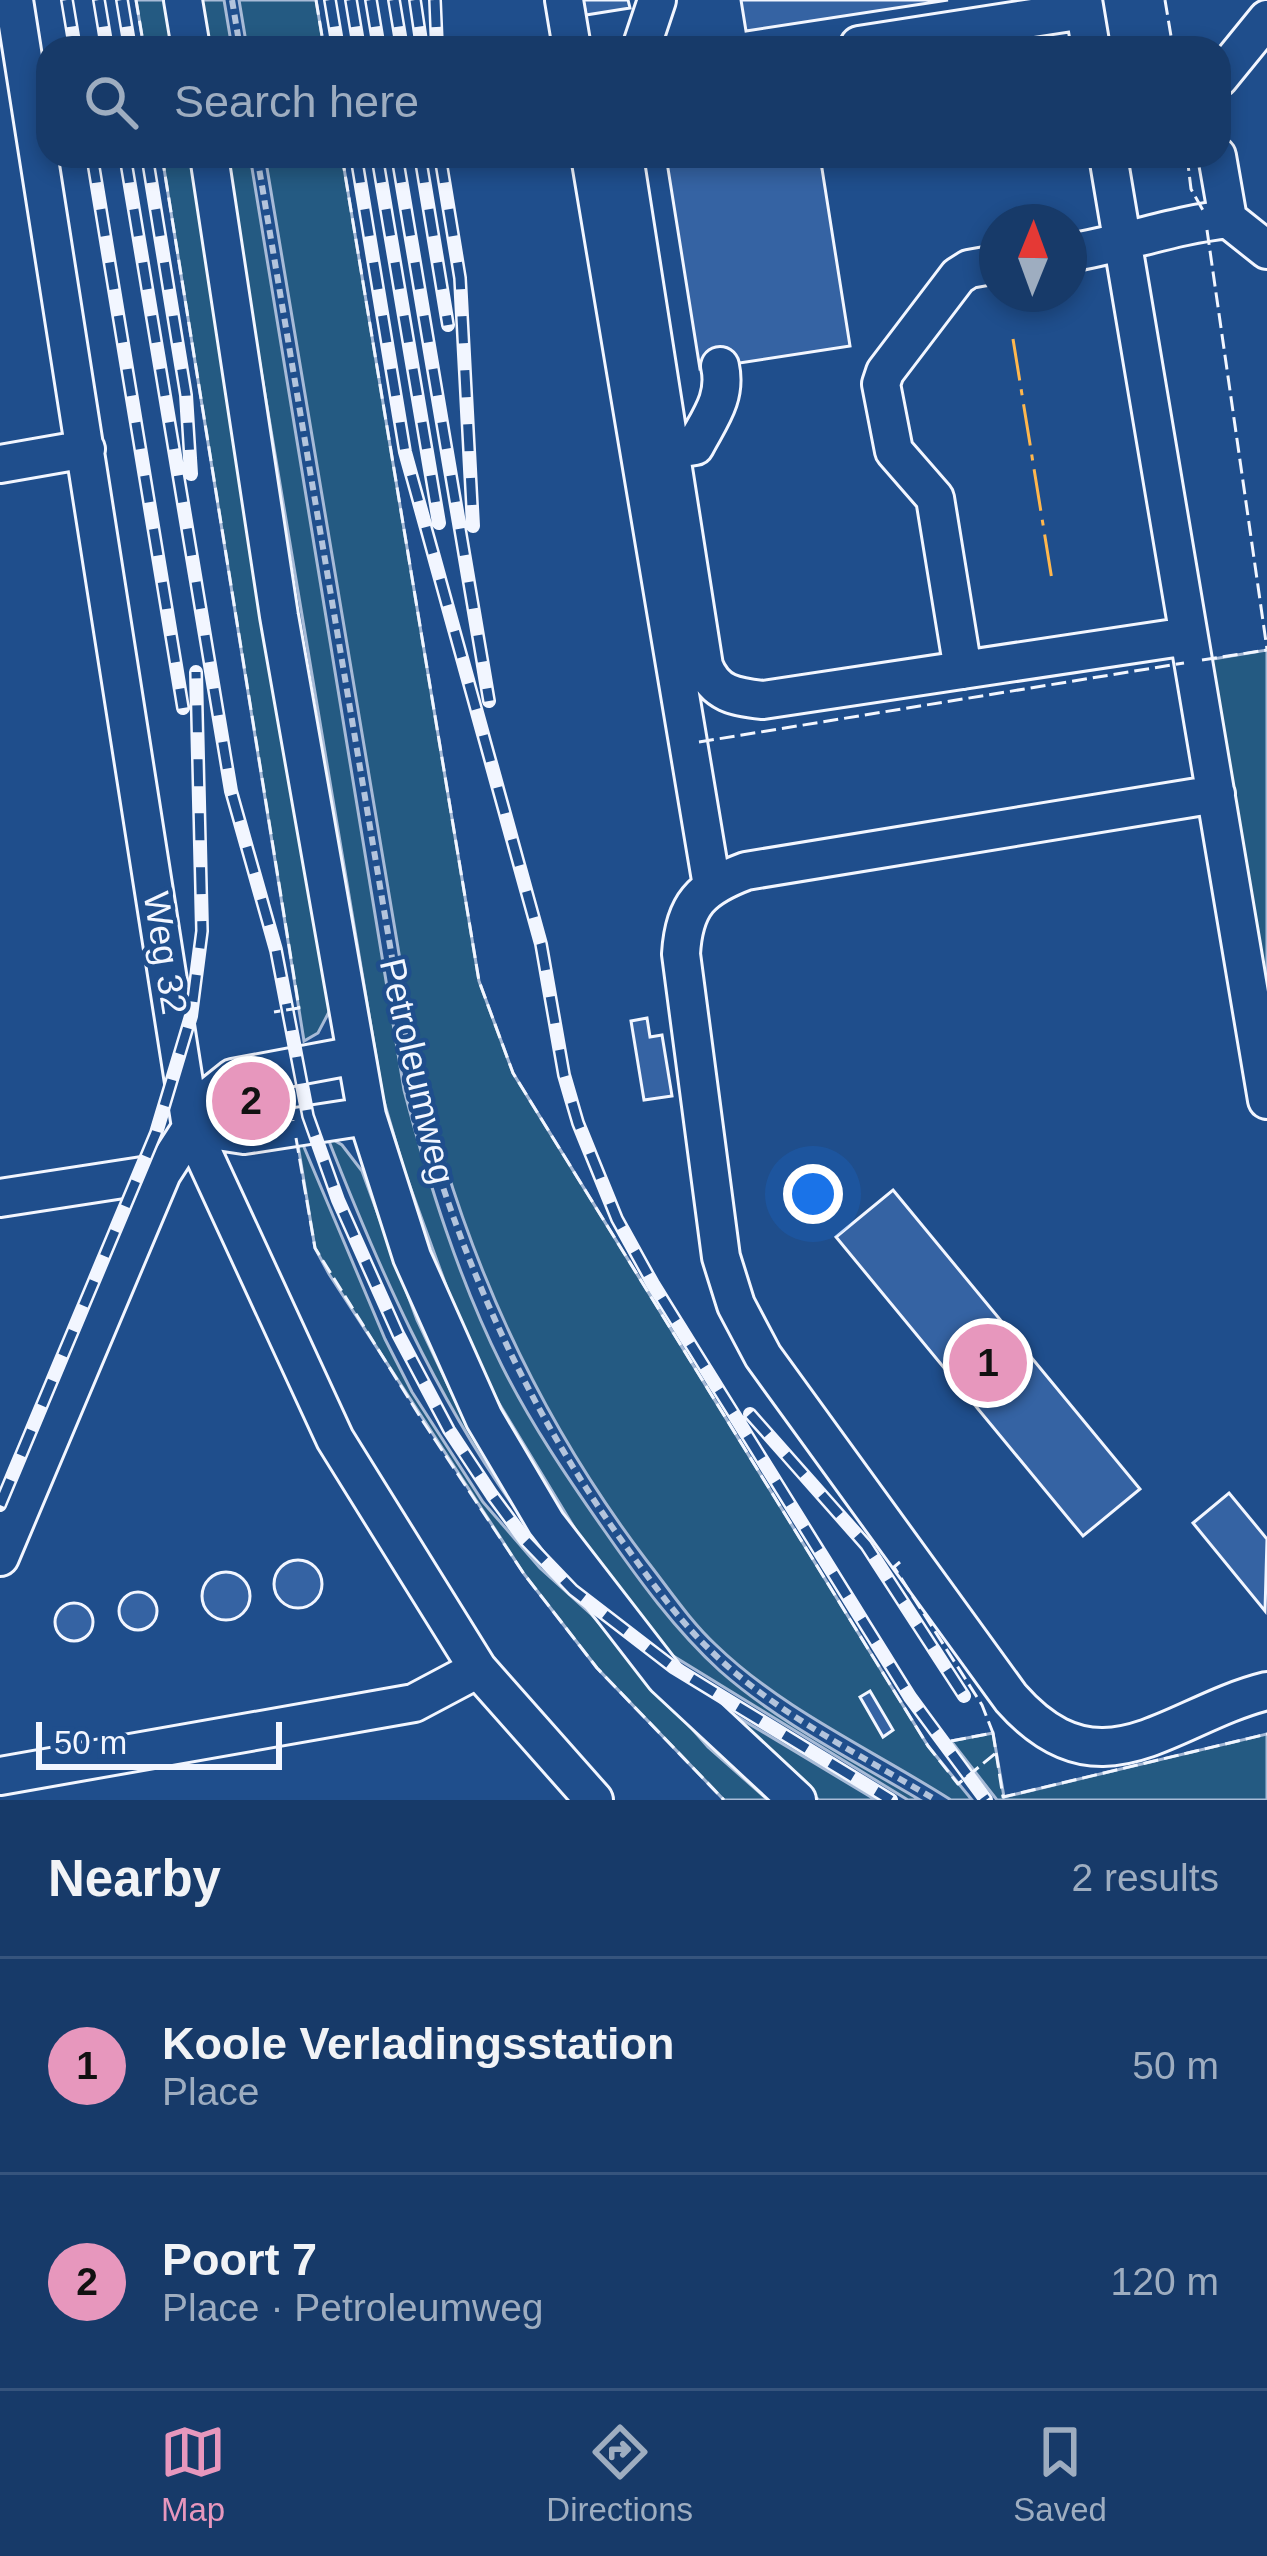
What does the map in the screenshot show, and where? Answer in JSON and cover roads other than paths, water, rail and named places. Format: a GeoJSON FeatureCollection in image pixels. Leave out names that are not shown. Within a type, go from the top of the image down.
{"type":"FeatureCollection","features":[{"type":"Feature","properties":{"kind":"street","name":"Weg 32"},"geometry":{"type":"LineString","coordinates":[[14,0],[12,81],[86,449],[191,1127],[335,1438],[478,1669],[594,1800]]}},
{"type":"Feature","properties":{"kind":"street"},"geometry":{"type":"LineString","coordinates":[[183,0],[189,36]]}},
{"type":"Feature","properties":{"kind":"street"},"geometry":{"type":"LineString","coordinates":[[564,0],[570,36]]}},
{"type":"Feature","properties":{"kind":"street"},"geometry":{"type":"LineString","coordinates":[[910,36],[1084,5],[1089,36]]}},
{"type":"Feature","properties":{"kind":"street"},"geometry":{"type":"LineString","coordinates":[[1231,63],[1267,19]]}},
{"type":"Feature","properties":{"kind":"street","name":"Petroleumweg"},"geometry":{"type":"LineString","coordinates":[[211,168],[279,616],[356,1054],[367,1116],[393,1204],[434,1312],[484,1418],[524,1488],[602,1600],[665,1677],[796,1800]]}},
{"type":"Feature","properties":{"kind":"street"},"geometry":{"type":"LineString","coordinates":[[592,168],[712,886]]}},
{"type":"Feature","properties":{"kind":"street"},"geometry":{"type":"LineString","coordinates":[[626,168],[704,665],[710,682],[722,692],[763,700],[1188,636]]}},
{"type":"Feature","properties":{"kind":"street"},"geometry":{"type":"LineString","coordinates":[[1110,168],[1267,1100]]}},
{"type":"Feature","properties":{"kind":"street"},"geometry":{"type":"LineString","coordinates":[[1219,168],[1228,219],[1267,250]]}},
{"type":"Feature","properties":{"kind":"street"},"geometry":{"type":"LineString","coordinates":[[1087,250],[1123,244],[1155,230],[1228,219]]}},
{"type":"Feature","properties":{"kind":"street"},"geometry":{"type":"LineString","coordinates":[[963,670],[935,499],[894,451],[881,384],[885,372],[958,276],[979,267]]}},
{"type":"Feature","properties":{"kind":"street"},"geometry":{"type":"LineString","coordinates":[[670,450],[695,446],[721,399],[720,366]]}},
{"type":"Feature","properties":{"kind":"street"},"geometry":{"type":"LineString","coordinates":[[0,464],[86,449]]}},
{"type":"Feature","properties":{"kind":"street"},"geometry":{"type":"LineString","coordinates":[[1216,794],[746,871],[696,899],[682,925],[681,954],[721,1257],[748,1332],[1032,1722],[1077,1746],[1126,1745],[1159,1737],[1267,1691]]}},
{"type":"Feature","properties":{"kind":"street"},"geometry":{"type":"LineString","coordinates":[[0,1557],[162,1173],[213,1094],[233,1078],[356,1054]]}},
{"type":"Feature","properties":{"kind":"street"},"geometry":{"type":"LineString","coordinates":[[191,1127],[244,1135],[367,1116]]}},
{"type":"Feature","properties":{"kind":"street"},"geometry":{"type":"LineString","coordinates":[[0,1198],[162,1173]]}},
{"type":"Feature","properties":{"kind":"street"},"geometry":{"type":"LineString","coordinates":[[0,1776],[414,1703],[478,1669]]}},
{"type":"Feature","properties":{"kind":"railway"},"geometry":{"type":"LineString","coordinates":[[67,0],[73,36]]}},
{"type":"Feature","properties":{"kind":"railway"},"geometry":{"type":"LineString","coordinates":[[99,0],[105,36]]}},
{"type":"Feature","properties":{"kind":"railway"},"geometry":{"type":"LineString","coordinates":[[122,0],[128,36]]}},
{"type":"Feature","properties":{"kind":"railway"},"geometry":{"type":"LineString","coordinates":[[330,0],[336,36]]}},
{"type":"Feature","properties":{"kind":"railway"},"geometry":{"type":"LineString","coordinates":[[351,0],[357,36]]}},
{"type":"Feature","properties":{"kind":"railway"},"geometry":{"type":"LineString","coordinates":[[371,0],[377,36]]}},
{"type":"Feature","properties":{"kind":"railway"},"geometry":{"type":"LineString","coordinates":[[394,0],[400,36]]}},
{"type":"Feature","properties":{"kind":"railway"},"geometry":{"type":"LineString","coordinates":[[415,0],[420,36]]}},
{"type":"Feature","properties":{"kind":"railway"},"geometry":{"type":"LineString","coordinates":[[435,0],[436,36]]}},
{"type":"Feature","properties":{"kind":"railway"},"geometry":{"type":"LineString","coordinates":[[94,168],[183,708]]}},
{"type":"Feature","properties":{"kind":"railway"},"geometry":{"type":"LineString","coordinates":[[127,168],[231,791],[276,950],[308,1116],[338,1200],[398,1334],[449,1430],[492,1495],[526,1541],[573,1590],[673,1667],[891,1800]]}},
{"type":"Feature","properties":{"kind":"railway"},"geometry":{"type":"LineString","coordinates":[[149,168],[186,395],[191,474]]}},
{"type":"Feature","properties":{"kind":"railway"},"geometry":{"type":"LineString","coordinates":[[358,168],[405,452],[541,944],[564,1075],[578,1123],[617,1219],[653,1284],[910,1697],[986,1800]]}},
{"type":"Feature","properties":{"kind":"railway"},"geometry":{"type":"LineString","coordinates":[[379,168],[439,523]]}},
{"type":"Feature","properties":{"kind":"railway"},"geometry":{"type":"LineString","coordinates":[[399,168],[489,701]]}},
{"type":"Feature","properties":{"kind":"railway"},"geometry":{"type":"LineString","coordinates":[[422,168],[448,325]]}},
{"type":"Feature","properties":{"kind":"railway"},"geometry":{"type":"LineString","coordinates":[[442,168],[460,278],[473,526]]}},
{"type":"Feature","properties":{"kind":"railway"},"geometry":{"type":"LineString","coordinates":[[0,1505],[156,1133],[191,1016],[202,931],[196,672]]}},
{"type":"Feature","properties":{"kind":"railway"},"geometry":{"type":"LineString","coordinates":[[750,1414],[866,1545],[964,1696]]}},
{"type":"Feature","properties":{"kind":"place","name":"Poort 7"},"geometry":{"type":"Point","coordinates":[251,1101]}},
{"type":"Feature","properties":{"kind":"place","name":"Koole Verladingsstation"},"geometry":{"type":"Point","coordinates":[988,1363]}}]}
